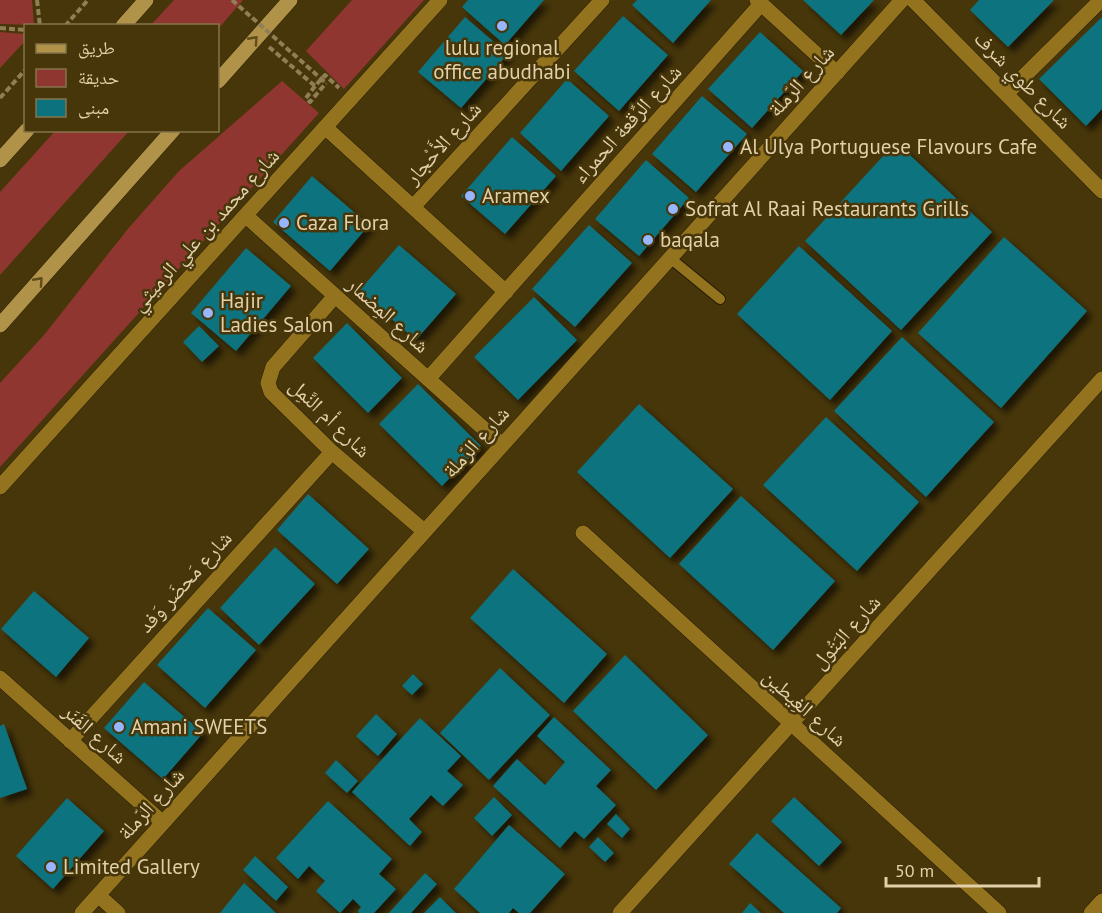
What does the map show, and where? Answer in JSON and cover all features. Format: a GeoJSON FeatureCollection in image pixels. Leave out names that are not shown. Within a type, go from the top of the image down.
{"type":"FeatureCollection","features":[{"type":"Feature","properties":{"kind":"main road"},"geometry":{"type":"LineString","coordinates":[[125,24],[146,0]]}},
{"type":"Feature","properties":{"kind":"main road"},"geometry":{"type":"LineString","coordinates":[[219,80],[290,0]]}},
{"type":"Feature","properties":{"kind":"main road"},"geometry":{"type":"LineString","coordinates":[[0,160],[25,132]]}},
{"type":"Feature","properties":{"kind":"main road"},"geometry":{"type":"LineString","coordinates":[[0,325],[171,132]]}},
{"type":"Feature","properties":{"kind":"street","name":"شارع محمد بن علي الرميثي"},"geometry":{"type":"LineString","coordinates":[[0,487],[440,0]]}},
{"type":"Feature","properties":{"kind":"street","name":"شارع الأَحْجار"},"geometry":{"type":"LineString","coordinates":[[413,207],[602,0]]}},
{"type":"Feature","properties":{"kind":"street","name":"شارع الرّملة"},"geometry":{"type":"LineString","coordinates":[[82,913],[902,0]]}},
{"type":"Feature","properties":{"kind":"street","name":"شارع طوي شرف"},"geometry":{"type":"LineString","coordinates":[[913,0],[1102,190]]}},
{"type":"Feature","properties":{"kind":"street"},"geometry":{"type":"LineString","coordinates":[[759,2],[837,73]]}},
{"type":"Feature","properties":{"kind":"street","name":"شارع الرِّقعة الحمراء"},"geometry":{"type":"LineString","coordinates":[[428,379],[759,2]]}},
{"type":"Feature","properties":{"kind":"street"},"geometry":{"type":"LineString","coordinates":[[1006,93],[1098,3]]}},
{"type":"Feature","properties":{"kind":"street"},"geometry":{"type":"LineString","coordinates":[[325,127],[506,292]]}},
{"type":"Feature","properties":{"kind":"street","name":"شارع المِضمار"},"geometry":{"type":"LineString","coordinates":[[246,216],[502,446]]}},
{"type":"Feature","properties":{"kind":"street","name":"شارع أم النَّمِل"},"geometry":{"type":"LineString","coordinates":[[335,296],[273,367],[268,383],[274,399],[424,531]]}},
{"type":"Feature","properties":{"kind":"street","name":"شارع البَتُول"},"geometry":{"type":"LineString","coordinates":[[620,913],[1102,379]]}},
{"type":"Feature","properties":{"kind":"street","name":"شارع مَحضَر وَفد"},"geometry":{"type":"LineString","coordinates":[[70,741],[332,452]]}},
{"type":"Feature","properties":{"kind":"street","name":"شارع الغِيطين"},"geometry":{"type":"LineString","coordinates":[[583,533],[999,913]]}},
{"type":"Feature","properties":{"kind":"street","name":"شارع الفَنَر"},"geometry":{"type":"LineString","coordinates":[[0,678],[162,822]]}},
{"type":"Feature","properties":{"kind":"street"},"geometry":{"type":"LineString","coordinates":[[98,895],[118,913]]}},
{"type":"Feature","properties":{"kind":"street"},"geometry":{"type":"LineString","coordinates":[[1091,913],[1102,901]]}},
{"type":"Feature","properties":{"kind":"lane"},"geometry":{"type":"LineString","coordinates":[[670,258],[720,299]]}},
{"type":"Feature","properties":{"kind":"path"},"geometry":{"type":"LineString","coordinates":[[37,0],[40,24]]}},
{"type":"Feature","properties":{"kind":"path"},"geometry":{"type":"LineString","coordinates":[[67,24],[88,0]]}},
{"type":"Feature","properties":{"kind":"path"},"geometry":{"type":"LineString","coordinates":[[232,0],[326,83],[310,102],[306,98],[315,86],[325,75],[350,99]]}},
{"type":"Feature","properties":{"kind":"path"},"geometry":{"type":"LineString","coordinates":[[0,28],[24,30]]}},
{"type":"Feature","properties":{"kind":"path"},"geometry":{"type":"LineString","coordinates":[[257,36],[315,86]]}},
{"type":"Feature","properties":{"kind":"path"},"geometry":{"type":"LineString","coordinates":[[0,98],[24,71]]}},
{"type":"Feature","properties":{"kind":"green space"},"geometry":{"type":"Polygon","coordinates":[[[0,0],[32,0],[34,24],[0,24],[0,0]]]}},
{"type":"Feature","properties":{"kind":"green space"},"geometry":{"type":"Polygon","coordinates":[[[174,0],[243,0],[219,28],[219,24],[152,24],[174,0]]]}},
{"type":"Feature","properties":{"kind":"green space"},"geometry":{"type":"Polygon","coordinates":[[[352,0],[424,0],[344,89],[306,51],[352,0]]]}},
{"type":"Feature","properties":{"kind":"green space"},"geometry":{"type":"Polygon","coordinates":[[[0,32],[24,34],[24,42],[0,68],[0,32]]]}},
{"type":"Feature","properties":{"kind":"green space"},"geometry":{"type":"Polygon","coordinates":[[[282,81],[319,113],[0,467],[0,383],[44,335],[127,230],[179,171],[282,81]]]}},
{"type":"Feature","properties":{"kind":"green space"},"geometry":{"type":"Polygon","coordinates":[[[54,132],[128,132],[0,275],[0,192],[54,132]]]}},
{"type":"Feature","properties":{"kind":"building","name":"lulu regional office abudhabi"},"geometry":{"type":"Polygon","coordinates":[[[468,0],[544,0],[505,45],[462,7],[468,0]]]}},
{"type":"Feature","properties":{"kind":"building"},"geometry":{"type":"Polygon","coordinates":[[[637,0],[711,0],[673,43],[632,5],[637,0]]]}},
{"type":"Feature","properties":{"kind":"building"},"geometry":{"type":"Polygon","coordinates":[[[803,0],[874,0],[841,35],[803,0]]]}},
{"type":"Feature","properties":{"kind":"building"},"geometry":{"type":"Polygon","coordinates":[[[979,0],[1054,0],[1008,47],[970,10],[979,0]]]}},
{"type":"Feature","properties":{"kind":"building"},"geometry":{"type":"Polygon","coordinates":[[[623,16],[668,55],[619,111],[574,71],[623,16]]]}},
{"type":"Feature","properties":{"kind":"building"},"geometry":{"type":"Polygon","coordinates":[[[465,17],[508,54],[461,108],[418,72],[465,17]]]}},
{"type":"Feature","properties":{"kind":"building"},"geometry":{"type":"Polygon","coordinates":[[[1102,17],[1102,109],[1086,126],[1039,79],[1102,17]]]}},
{"type":"Feature","properties":{"kind":"building"},"geometry":{"type":"Polygon","coordinates":[[[760,32],[803,71],[752,128],[708,89],[760,32]]]}},
{"type":"Feature","properties":{"kind":"building"},"geometry":{"type":"Polygon","coordinates":[[[567,79],[609,116],[561,171],[520,133],[567,79]]]}},
{"type":"Feature","properties":{"kind":"building"},"geometry":{"type":"Polygon","coordinates":[[[702,96],[747,134],[696,192],[652,154],[702,96]]]}},
{"type":"Feature","properties":{"kind":"building"},"geometry":{"type":"Polygon","coordinates":[[[512,137],[556,176],[505,234],[461,196],[512,137]]]}},
{"type":"Feature","properties":{"kind":"building"},"geometry":{"type":"Polygon","coordinates":[[[896,142],[992,232],[901,330],[805,241],[896,142]]]}},
{"type":"Feature","properties":{"kind":"building"},"geometry":{"type":"Polygon","coordinates":[[[646,160],[689,198],[639,256],[595,219],[646,160]]]}},
{"type":"Feature","properties":{"kind":"building"},"geometry":{"type":"Polygon","coordinates":[[[312,176],[369,225],[330,271],[273,222],[312,176]]]}},
{"type":"Feature","properties":{"kind":"building"},"geometry":{"type":"Polygon","coordinates":[[[589,225],[632,263],[575,327],[532,289],[589,225]]]}},
{"type":"Feature","properties":{"kind":"building"},"geometry":{"type":"Polygon","coordinates":[[[1004,237],[1087,311],[1001,408],[918,333],[1004,237]]]}},
{"type":"Feature","properties":{"kind":"building"},"geometry":{"type":"Polygon","coordinates":[[[399,245],[456,294],[416,340],[359,291],[399,245]]]}},
{"type":"Feature","properties":{"kind":"building"},"geometry":{"type":"Polygon","coordinates":[[[799,246],[892,331],[830,400],[737,314],[799,246]]]}},
{"type":"Feature","properties":{"kind":"building"},"geometry":{"type":"Polygon","coordinates":[[[246,248],[291,286],[236,351],[191,313],[246,248]]]}},
{"type":"Feature","properties":{"kind":"building"},"geometry":{"type":"Polygon","coordinates":[[[534,297],[577,340],[518,400],[474,357],[534,297]]]}},
{"type":"Feature","properties":{"kind":"building"},"geometry":{"type":"Polygon","coordinates":[[[347,323],[402,378],[368,413],[313,358],[347,323]]]}},
{"type":"Feature","properties":{"kind":"building"},"geometry":{"type":"Polygon","coordinates":[[[199,326],[219,346],[202,362],[183,342],[199,326]]]}},
{"type":"Feature","properties":{"kind":"building"},"geometry":{"type":"Polygon","coordinates":[[[902,337],[994,422],[926,497],[834,411],[902,337]]]}},
{"type":"Feature","properties":{"kind":"building"},"geometry":{"type":"Polygon","coordinates":[[[418,384],[481,446],[442,486],[379,424],[418,384]]]}},
{"type":"Feature","properties":{"kind":"building"},"geometry":{"type":"Polygon","coordinates":[[[639,404],[733,489],[670,558],[577,472],[639,404]]]}},
{"type":"Feature","properties":{"kind":"building"},"geometry":{"type":"Polygon","coordinates":[[[826,417],[919,502],[857,571],[763,485],[826,417]]]}},
{"type":"Feature","properties":{"kind":"building"},"geometry":{"type":"Polygon","coordinates":[[[308,494],[369,549],[337,584],[277,530],[308,494]]]}},
{"type":"Feature","properties":{"kind":"building"},"geometry":{"type":"Polygon","coordinates":[[[741,496],[835,581],[773,650],[679,564],[741,496]]]}},
{"type":"Feature","properties":{"kind":"building"},"geometry":{"type":"Polygon","coordinates":[[[275,547],[315,584],[259,645],[220,608],[275,547]]]}},
{"type":"Feature","properties":{"kind":"building"},"geometry":{"type":"Polygon","coordinates":[[[513,569],[607,654],[564,703],[470,618],[513,569]]]}},
{"type":"Feature","properties":{"kind":"building"},"geometry":{"type":"Polygon","coordinates":[[[34,591],[89,638],[56,677],[1,629],[34,591]]]}},
{"type":"Feature","properties":{"kind":"building"},"geometry":{"type":"Polygon","coordinates":[[[208,608],[256,650],[205,708],[157,665],[208,608]]]}},
{"type":"Feature","properties":{"kind":"building"},"geometry":{"type":"Polygon","coordinates":[[[625,655],[708,735],[656,790],[573,711],[625,655]]]}},
{"type":"Feature","properties":{"kind":"building"},"geometry":{"type":"Polygon","coordinates":[[[500,668],[550,715],[489,780],[440,733],[500,668]]]}},
{"type":"Feature","properties":{"kind":"building"},"geometry":{"type":"Polygon","coordinates":[[[413,674],[423,684],[412,695],[402,686],[413,674]]]}},
{"type":"Feature","properties":{"kind":"building"},"geometry":{"type":"Polygon","coordinates":[[[144,682],[203,733],[163,779],[104,728],[144,682]]]}},
{"type":"Feature","properties":{"kind":"building"},"geometry":{"type":"Polygon","coordinates":[[[376,714],[397,734],[378,756],[356,736],[376,714]]]}},
{"type":"Feature","properties":{"kind":"building"},"geometry":{"type":"Polygon","coordinates":[[[554,717],[611,770],[596,786],[616,805],[584,839],[575,831],[560,848],[493,786],[517,759],[545,785],[565,762],[537,736],[554,717]]]}},
{"type":"Feature","properties":{"kind":"building"},"geometry":{"type":"Polygon","coordinates":[[[420,718],[461,756],[447,771],[463,785],[443,806],[431,795],[409,819],[422,832],[410,846],[352,792],[420,718]]]}},
{"type":"Feature","properties":{"kind":"building"},"geometry":{"type":"Polygon","coordinates":[[[4,724],[27,789],[0,798],[0,726],[4,724]]]}},
{"type":"Feature","properties":{"kind":"building"},"geometry":{"type":"Polygon","coordinates":[[[336,760],[358,781],[347,793],[325,773],[336,760]]]}},
{"type":"Feature","properties":{"kind":"building"},"geometry":{"type":"Polygon","coordinates":[[[494,797],[512,815],[492,836],[474,818],[494,797]]]}},
{"type":"Feature","properties":{"kind":"building"},"geometry":{"type":"Polygon","coordinates":[[[794,797],[842,842],[819,866],[771,821],[794,797]]]}},
{"type":"Feature","properties":{"kind":"building"},"geometry":{"type":"Polygon","coordinates":[[[67,798],[104,831],[53,889],[16,856],[67,798]]]}},
{"type":"Feature","properties":{"kind":"building"},"geometry":{"type":"Polygon","coordinates":[[[328,801],[392,859],[379,874],[396,889],[374,913],[359,913],[361,907],[353,899],[340,913],[316,891],[325,881],[309,866],[298,879],[276,858],[328,801]]]}},
{"type":"Feature","properties":{"kind":"building"},"geometry":{"type":"Polygon","coordinates":[[[616,814],[630,829],[622,838],[607,824],[616,814]]]}},
{"type":"Feature","properties":{"kind":"building"},"geometry":{"type":"Polygon","coordinates":[[[509,825],[565,874],[530,913],[519,913],[513,908],[509,913],[480,913],[454,889],[509,825]]]}},
{"type":"Feature","properties":{"kind":"building"},"geometry":{"type":"Polygon","coordinates":[[[757,833],[841,908],[837,913],[784,913],[729,864],[757,833]]]}},
{"type":"Feature","properties":{"kind":"building"},"geometry":{"type":"Polygon","coordinates":[[[598,837],[614,853],[605,862],[589,847],[598,837]]]}},
{"type":"Feature","properties":{"kind":"building"},"geometry":{"type":"Polygon","coordinates":[[[255,856],[288,887],[276,901],[243,870],[255,856]]]}},
{"type":"Feature","properties":{"kind":"building"},"geometry":{"type":"Polygon","coordinates":[[[425,873],[437,884],[411,913],[389,913],[425,873]]]}},
{"type":"Feature","properties":{"kind":"building"},"geometry":{"type":"Polygon","coordinates":[[[244,883],[276,913],[220,913],[244,883]]]}},
{"type":"Feature","properties":{"kind":"building"},"geometry":{"type":"Polygon","coordinates":[[[440,897],[456,913],[424,913],[440,897]]]}},
{"type":"Feature","properties":{"kind":"building"},"geometry":{"type":"Polygon","coordinates":[[[750,903],[761,913],[742,913],[750,903]]]}},
{"type":"Feature","properties":{"kind":"place","name":"lulu regional office abudhabi"},"geometry":{"type":"Point","coordinates":[502,26]}},
{"type":"Feature","properties":{"kind":"place","name":"Al Ulya Portuguese Flavours Cafe"},"geometry":{"type":"Point","coordinates":[728,147]}},
{"type":"Feature","properties":{"kind":"place","name":"Aramex"},"geometry":{"type":"Point","coordinates":[470,196]}},
{"type":"Feature","properties":{"kind":"place","name":"Sofrat Al Raai Restaurants Grills"},"geometry":{"type":"Point","coordinates":[673,209]}},
{"type":"Feature","properties":{"kind":"place","name":"Caza Flora"},"geometry":{"type":"Point","coordinates":[284,223]}},
{"type":"Feature","properties":{"kind":"place","name":"baqala"},"geometry":{"type":"Point","coordinates":[648,240]}},
{"type":"Feature","properties":{"kind":"place","name":"Hajir Ladies Salon"},"geometry":{"type":"Point","coordinates":[208,313]}},
{"type":"Feature","properties":{"kind":"place","name":"Amani SWEETS"},"geometry":{"type":"Point","coordinates":[119,727]}},
{"type":"Feature","properties":{"kind":"place","name":"Limited Gallery"},"geometry":{"type":"Point","coordinates":[51,867]}}]}
